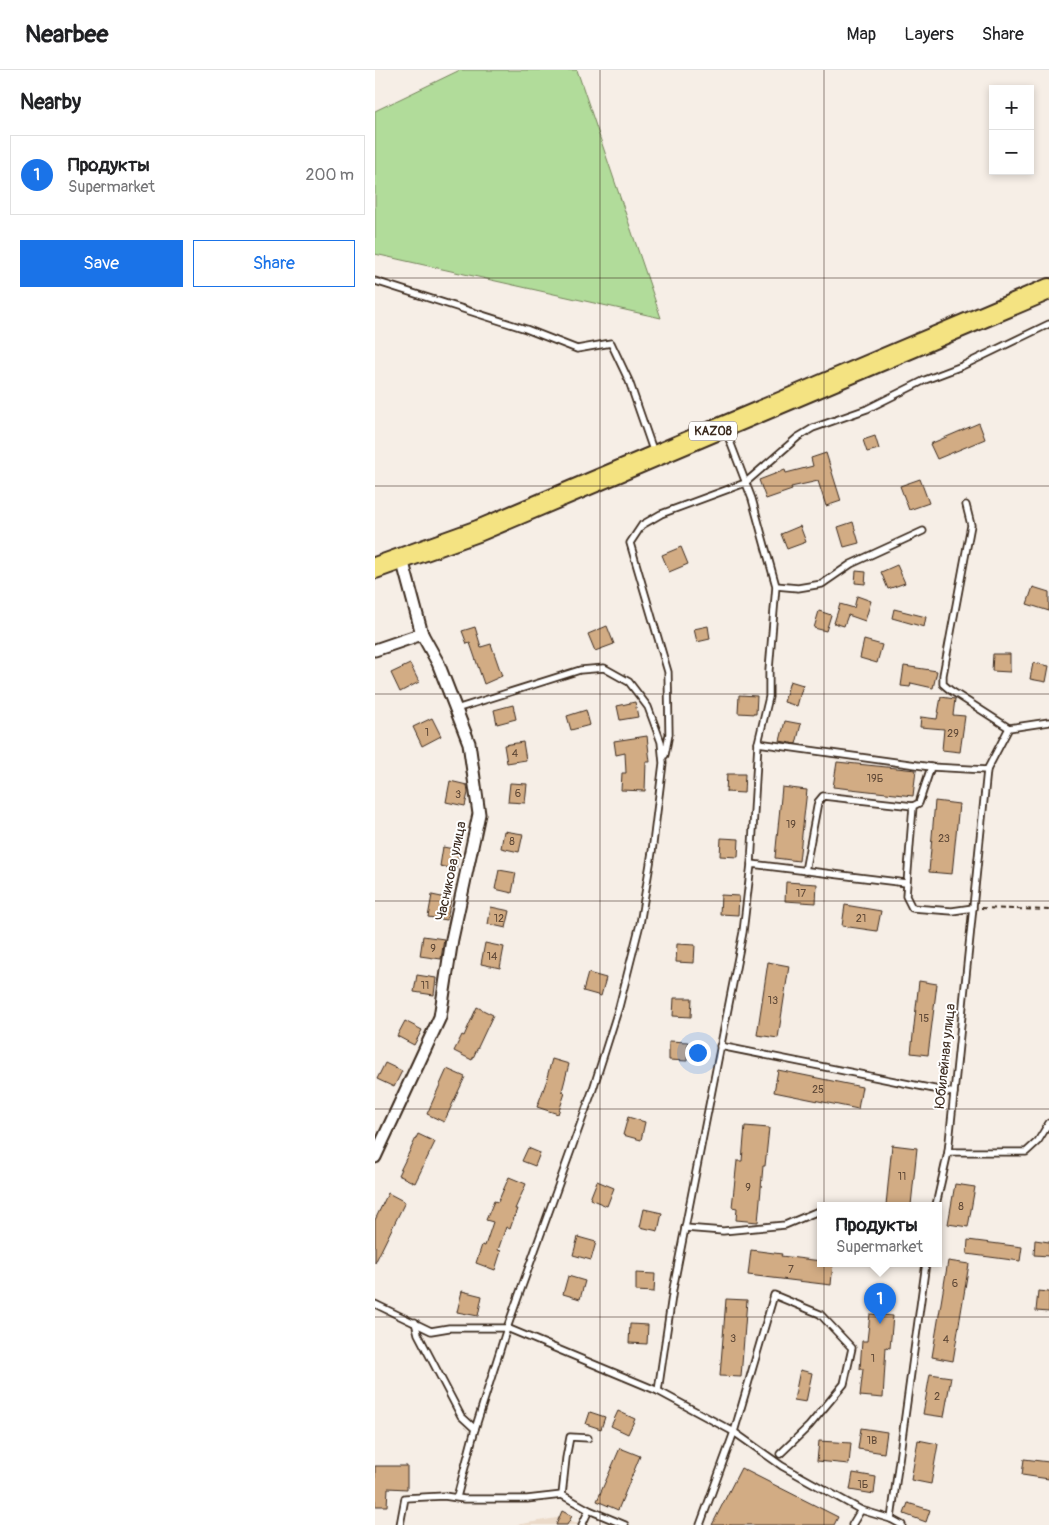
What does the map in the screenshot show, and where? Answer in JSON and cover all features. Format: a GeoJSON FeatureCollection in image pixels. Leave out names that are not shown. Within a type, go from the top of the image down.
{"type":"FeatureCollection","features":[{"type":"Feature","properties":{"kind":"highway","name":"KAZ08"},"geometry":{"type":"LineString","coordinates":[[375,568],[478,531],[1049,289]]}},
{"type":"Feature","properties":{"kind":"street","name":"Часникова улица"},"geometry":{"type":"LineString","coordinates":[[375,1157],[440,1017],[452,940],[479,814],[469,743],[438,663],[422,634],[402,559]]}},
{"type":"Feature","properties":{"kind":"street"},"geometry":{"type":"LineString","coordinates":[[375,650],[422,634]]}},
{"type":"Feature","properties":{"kind":"lane"},"geometry":{"type":"LineString","coordinates":[[375,280],[526,329],[577,349],[611,343],[629,380],[655,455]]}},
{"type":"Feature","properties":{"kind":"lane"},"geometry":{"type":"LineString","coordinates":[[457,1497],[475,1429],[507,1328],[590,1098],[619,1008],[640,924],[652,852],[663,763],[669,734],[668,672],[630,543],[642,525],[661,514],[745,483],[797,437],[813,428],[867,409],[925,380],[962,366],[1049,324]]}},
{"type":"Feature","properties":{"kind":"lane"},"geometry":{"type":"LineString","coordinates":[[658,1391],[673,1289],[743,932],[751,864],[758,743],[769,697],[769,670],[776,586],[752,500],[724,426]]}},
{"type":"Feature","properties":{"kind":"lane"},"geometry":{"type":"LineString","coordinates":[[966,505],[971,525],[943,684],[1009,728],[1048,721]]}},
{"type":"Feature","properties":{"kind":"lane"},"geometry":{"type":"LineString","coordinates":[[776,586],[798,588],[823,584],[851,564],[923,531]]}},
{"type":"Feature","properties":{"kind":"lane"},"geometry":{"type":"LineString","coordinates":[[456,709],[580,670],[604,668],[629,682],[647,706],[661,742],[663,763]]}},
{"type":"Feature","properties":{"kind":"lane","name":"Юбилейная улица"},"geometry":{"type":"LineString","coordinates":[[937,1202],[948,1152],[987,770],[1009,728]]}},
{"type":"Feature","properties":{"kind":"lane"},"geometry":{"type":"LineString","coordinates":[[758,743],[931,768],[987,770]]}},
{"type":"Feature","properties":{"kind":"lane"},"geometry":{"type":"LineString","coordinates":[[805,871],[818,802],[823,796],[913,806],[919,803],[931,768]]}},
{"type":"Feature","properties":{"kind":"lane"},"geometry":{"type":"LineString","coordinates":[[913,806],[906,883],[906,896],[912,908],[952,911],[973,908]]}},
{"type":"Feature","properties":{"kind":"lane"},"geometry":{"type":"LineString","coordinates":[[751,864],[906,883]]}},
{"type":"Feature","properties":{"kind":"lane"},"geometry":{"type":"LineString","coordinates":[[720,1046],[954,1093]]}},
{"type":"Feature","properties":{"kind":"lane"},"geometry":{"type":"LineString","coordinates":[[948,1152],[1026,1152],[1038,1141],[1049,1123]]}},
{"type":"Feature","properties":{"kind":"lane"},"geometry":{"type":"LineString","coordinates":[[685,1228],[723,1231],[785,1225],[817,1212]]}},
{"type":"Feature","properties":{"kind":"lane"},"geometry":{"type":"LineString","coordinates":[[891,1519],[925,1267]]}},
{"type":"Feature","properties":{"kind":"lane"},"geometry":{"type":"LineString","coordinates":[[700,1525],[734,1432],[774,1295],[821,1314],[852,1348],[844,1384],[809,1426],[780,1454]]}},
{"type":"Feature","properties":{"kind":"lane"},"geometry":{"type":"LineString","coordinates":[[375,1304],[431,1330],[449,1328],[507,1328],[658,1391],[734,1432],[782,1466],[861,1510],[891,1519],[902,1525]]}},
{"type":"Feature","properties":{"kind":"lane"},"geometry":{"type":"LineString","coordinates":[[415,1322],[417,1334],[461,1416],[475,1429]]}},
{"type":"Feature","properties":{"kind":"lane"},"geometry":{"type":"LineString","coordinates":[[562,1496],[570,1437],[587,1438]]}},
{"type":"Feature","properties":{"kind":"lane"},"geometry":{"type":"LineString","coordinates":[[400,1525],[405,1498],[429,1496],[464,1499],[527,1499],[562,1496],[625,1525]]}},
{"type":"Feature","properties":{"kind":"lane"},"geometry":{"type":"LineString","coordinates":[[582,1525],[589,1510]]}},
{"type":"Feature","properties":{"kind":"lane"},"geometry":{"type":"LineString","coordinates":[[852,1525],[861,1510]]}},
{"type":"Feature","properties":{"kind":"path"},"geometry":{"type":"LineString","coordinates":[[973,908],[1049,910]]}},
{"type":"Feature","properties":{"kind":"shaded area"},"geometry":{"type":"Polygon","coordinates":[[[562,1517],[583,1525],[516,1525],[562,1517]]]}},
{"type":"Feature","properties":{"kind":"green space"},"geometry":{"type":"Polygon","coordinates":[[[460,70],[577,70],[661,318],[375,254],[375,111],[460,70]]]}},
{"type":"Feature","properties":{"kind":"building"},"geometry":{"type":"Polygon","coordinates":[[[979,423],[985,439],[937,459],[930,444],[979,423]]]}},
{"type":"Feature","properties":{"kind":"building"},"geometry":{"type":"Polygon","coordinates":[[[875,436],[879,449],[867,452],[863,440],[875,436]]]}},
{"type":"Feature","properties":{"kind":"building"},"geometry":{"type":"Polygon","coordinates":[[[826,453],[841,501],[826,506],[818,481],[791,487],[792,490],[766,499],[759,480],[785,470],[786,473],[813,466],[811,458],[826,453]]]}},
{"type":"Feature","properties":{"kind":"building"},"geometry":{"type":"Polygon","coordinates":[[[920,479],[929,503],[909,510],[900,486],[920,479]]]}},
{"type":"Feature","properties":{"kind":"building"},"geometry":{"type":"Polygon","coordinates":[[[853,522],[859,543],[844,547],[838,527],[853,522]]]}},
{"type":"Feature","properties":{"kind":"building"},"geometry":{"type":"Polygon","coordinates":[[[800,526],[806,542],[787,549],[781,534],[800,526]]]}},
{"type":"Feature","properties":{"kind":"building"},"geometry":{"type":"Polygon","coordinates":[[[681,547],[688,564],[669,572],[662,555],[681,547]]]}},
{"type":"Feature","properties":{"kind":"building"},"geometry":{"type":"Polygon","coordinates":[[[897,565],[905,583],[888,589],[881,572],[897,565]]]}},
{"type":"Feature","properties":{"kind":"building"},"geometry":{"type":"Polygon","coordinates":[[[856,571],[866,572],[865,584],[855,583],[856,571]]]}},
{"type":"Feature","properties":{"kind":"building"},"geometry":{"type":"Polygon","coordinates":[[[1033,587],[1049,592],[1049,611],[1027,604],[1033,587]]]}},
{"type":"Feature","properties":{"kind":"building"},"geometry":{"type":"Polygon","coordinates":[[[857,596],[871,601],[865,621],[848,615],[844,626],[834,623],[840,604],[854,608],[857,596]]]}},
{"type":"Feature","properties":{"kind":"building"},"geometry":{"type":"Polygon","coordinates":[[[894,609],[926,617],[924,627],[892,618],[894,609]]]}},
{"type":"Feature","properties":{"kind":"building"},"geometry":{"type":"Polygon","coordinates":[[[819,611],[831,615],[826,631],[814,628],[819,611]]]}},
{"type":"Feature","properties":{"kind":"building"},"geometry":{"type":"Polygon","coordinates":[[[607,626],[614,644],[595,651],[588,634],[607,626]]]}},
{"type":"Feature","properties":{"kind":"building"},"geometry":{"type":"Polygon","coordinates":[[[708,626],[710,639],[697,642],[694,629],[708,626]]]}},
{"type":"Feature","properties":{"kind":"building"},"geometry":{"type":"Polygon","coordinates":[[[475,627],[481,647],[491,644],[502,676],[484,684],[470,643],[467,644],[462,631],[475,627]]]}},
{"type":"Feature","properties":{"kind":"building"},"geometry":{"type":"Polygon","coordinates":[[[864,640],[882,645],[877,663],[860,658],[864,640]]]}},
{"type":"Feature","properties":{"kind":"building"},"geometry":{"type":"Polygon","coordinates":[[[993,654],[1010,654],[1010,672],[992,671],[993,654]]]}},
{"type":"Feature","properties":{"kind":"building"},"geometry":{"type":"Polygon","coordinates":[[[1033,663],[1049,666],[1046,682],[1030,679],[1033,663]]]}},
{"type":"Feature","properties":{"kind":"building"},"geometry":{"type":"Polygon","coordinates":[[[410,664],[419,682],[400,692],[391,673],[410,664]]]}},
{"type":"Feature","properties":{"kind":"building"},"geometry":{"type":"Polygon","coordinates":[[[904,666],[937,671],[933,688],[911,683],[910,687],[901,686],[904,666]]]}},
{"type":"Feature","properties":{"kind":"building"},"geometry":{"type":"Polygon","coordinates":[[[790,681],[803,685],[797,706],[784,702],[790,681]]]}},
{"type":"Feature","properties":{"kind":"building"},"geometry":{"type":"Polygon","coordinates":[[[739,695],[757,696],[756,714],[738,713],[739,695]]]}},
{"type":"Feature","properties":{"kind":"building"},"geometry":{"type":"Polygon","coordinates":[[[941,697],[955,699],[953,715],[965,716],[960,752],[942,750],[944,729],[920,727],[921,717],[937,719],[941,697]]]}},
{"type":"Feature","properties":{"kind":"building"},"geometry":{"type":"Polygon","coordinates":[[[635,702],[638,717],[620,720],[617,706],[635,702]]]}},
{"type":"Feature","properties":{"kind":"building"},"geometry":{"type":"Polygon","coordinates":[[[513,705],[516,719],[497,724],[494,710],[513,705]]]}},
{"type":"Feature","properties":{"kind":"building"},"geometry":{"type":"Polygon","coordinates":[[[586,710],[590,725],[571,730],[567,716],[586,710]]]}},
{"type":"Feature","properties":{"kind":"building"},"geometry":{"type":"Polygon","coordinates":[[[432,718],[441,736],[422,746],[413,727],[432,718]]]}},
{"type":"Feature","properties":{"kind":"building"},"geometry":{"type":"Polygon","coordinates":[[[785,721],[801,724],[796,744],[780,741],[785,721]]]}},
{"type":"Feature","properties":{"kind":"building"},"geometry":{"type":"Polygon","coordinates":[[[647,736],[650,762],[646,762],[645,791],[621,790],[622,773],[626,773],[625,753],[616,755],[614,741],[647,736]]]}},
{"type":"Feature","properties":{"kind":"building"},"geometry":{"type":"Polygon","coordinates":[[[523,742],[526,760],[507,763],[504,745],[523,742]]]}},
{"type":"Feature","properties":{"kind":"building"},"geometry":{"type":"Polygon","coordinates":[[[837,762],[916,770],[913,796],[833,787],[837,762]]]}},
{"type":"Feature","properties":{"kind":"building"},"geometry":{"type":"Polygon","coordinates":[[[727,774],[745,774],[744,793],[726,792],[727,774]]]}},
{"type":"Feature","properties":{"kind":"building"},"geometry":{"type":"Polygon","coordinates":[[[450,781],[467,785],[468,793],[465,806],[446,802],[450,781]]]}},
{"type":"Feature","properties":{"kind":"building"},"geometry":{"type":"Polygon","coordinates":[[[510,783],[527,784],[525,803],[508,802],[510,783]]]}},
{"type":"Feature","properties":{"kind":"building"},"geometry":{"type":"Polygon","coordinates":[[[782,787],[807,790],[799,861],[775,858],[782,787]]]}},
{"type":"Feature","properties":{"kind":"building"},"geometry":{"type":"Polygon","coordinates":[[[935,801],[959,804],[952,874],[929,872],[935,801]]]}},
{"type":"Feature","properties":{"kind":"building"},"geometry":{"type":"Polygon","coordinates":[[[504,831],[523,834],[519,852],[501,848],[504,831]]]}},
{"type":"Feature","properties":{"kind":"building"},"geometry":{"type":"Polygon","coordinates":[[[721,838],[739,839],[738,857],[720,856],[721,838]]]}},
{"type":"Feature","properties":{"kind":"building"},"geometry":{"type":"Polygon","coordinates":[[[443,847],[459,850],[456,869],[440,866],[443,847]]]}},
{"type":"Feature","properties":{"kind":"building"},"geometry":{"type":"Polygon","coordinates":[[[499,870],[516,873],[512,893],[495,889],[499,870]]]}},
{"type":"Feature","properties":{"kind":"building"},"geometry":{"type":"Polygon","coordinates":[[[786,882],[817,884],[816,903],[785,901],[786,882]]]}},
{"type":"Feature","properties":{"kind":"building"},"geometry":{"type":"Polygon","coordinates":[[[432,895],[451,899],[447,920],[428,917],[432,895]]]}},
{"type":"Feature","properties":{"kind":"building"},"geometry":{"type":"Polygon","coordinates":[[[721,895],[739,896],[738,915],[720,914],[721,895]]]}},
{"type":"Feature","properties":{"kind":"building"},"geometry":{"type":"Polygon","coordinates":[[[845,905],[881,911],[877,931],[842,926],[845,905]]]}},
{"type":"Feature","properties":{"kind":"building"},"geometry":{"type":"Polygon","coordinates":[[[491,907],[510,911],[506,928],[488,924],[491,907]]]}},
{"type":"Feature","properties":{"kind":"building"},"geometry":{"type":"Polygon","coordinates":[[[423,936],[444,939],[441,959],[420,956],[423,936]]]}},
{"type":"Feature","properties":{"kind":"building"},"geometry":{"type":"Polygon","coordinates":[[[485,943],[504,947],[500,968],[481,964],[485,943]]]}},
{"type":"Feature","properties":{"kind":"building"},"geometry":{"type":"Polygon","coordinates":[[[677,944],[695,945],[694,963],[676,962],[677,944]]]}},
{"type":"Feature","properties":{"kind":"building"},"geometry":{"type":"Polygon","coordinates":[[[768,962],[789,966],[778,1038],[757,1035],[768,962]]]}},
{"type":"Feature","properties":{"kind":"building"},"geometry":{"type":"Polygon","coordinates":[[[588,973],[606,978],[601,996],[583,991],[588,973]]]}},
{"type":"Feature","properties":{"kind":"building"},"geometry":{"type":"Polygon","coordinates":[[[417,975],[436,978],[434,995],[414,992],[417,975]]]}},
{"type":"Feature","properties":{"kind":"building"},"geometry":{"type":"Polygon","coordinates":[[[919,981],[937,984],[928,1055],[911,1053],[919,981]]]}},
{"type":"Feature","properties":{"kind":"building"},"geometry":{"type":"Polygon","coordinates":[[[674,998],[692,998],[691,1017],[673,1016],[674,998]]]}},
{"type":"Feature","properties":{"kind":"building"},"geometry":{"type":"Polygon","coordinates":[[[477,1007],[493,1015],[472,1060],[454,1051],[462,1035],[464,1036],[477,1007]]]}},
{"type":"Feature","properties":{"kind":"building"},"geometry":{"type":"Polygon","coordinates":[[[405,1021],[422,1030],[414,1045],[397,1036],[405,1021]]]}},
{"type":"Feature","properties":{"kind":"building"},"geometry":{"type":"Polygon","coordinates":[[[669,1041],[688,1042],[687,1061],[669,1060],[669,1041]]]}},
{"type":"Feature","properties":{"kind":"building"},"geometry":{"type":"Polygon","coordinates":[[[552,1059],[569,1064],[562,1091],[565,1093],[558,1114],[537,1107],[548,1077],[552,1059]]]}},
{"type":"Feature","properties":{"kind":"building"},"geometry":{"type":"Polygon","coordinates":[[[385,1063],[402,1071],[394,1087],[377,1079],[385,1063]]]}},
{"type":"Feature","properties":{"kind":"building"},"geometry":{"type":"Polygon","coordinates":[[[447,1069],[465,1077],[444,1122],[427,1114],[447,1069]]]}},
{"type":"Feature","properties":{"kind":"building"},"geometry":{"type":"Polygon","coordinates":[[[778,1070],[862,1087],[858,1109],[774,1092],[778,1070]]]}},
{"type":"Feature","properties":{"kind":"building"},"geometry":{"type":"Polygon","coordinates":[[[628,1117],[645,1122],[641,1140],[623,1135],[628,1117]]]}},
{"type":"Feature","properties":{"kind":"building"},"geometry":{"type":"Polygon","coordinates":[[[745,1126],[769,1128],[765,1166],[763,1166],[758,1222],[736,1220],[737,1208],[732,1207],[737,1161],[742,1161],[745,1126]]]}},
{"type":"Feature","properties":{"kind":"building"},"geometry":{"type":"Polygon","coordinates":[[[418,1134],[435,1142],[415,1183],[398,1175],[418,1134]]]}},
{"type":"Feature","properties":{"kind":"building"},"geometry":{"type":"Polygon","coordinates":[[[892,1145],[917,1148],[911,1202],[886,1202],[892,1145]]]}},
{"type":"Feature","properties":{"kind":"building"},"geometry":{"type":"Polygon","coordinates":[[[528,1148],[540,1153],[535,1166],[522,1161],[528,1148]]]}},
{"type":"Feature","properties":{"kind":"building"},"geometry":{"type":"Polygon","coordinates":[[[509,1177],[526,1184],[515,1209],[517,1209],[510,1229],[506,1227],[498,1250],[501,1251],[495,1270],[476,1263],[482,1245],[485,1246],[493,1222],[486,1220],[494,1201],[498,1202],[509,1177]]]}},
{"type":"Feature","properties":{"kind":"building"},"geometry":{"type":"Polygon","coordinates":[[[597,1181],[614,1188],[607,1206],[590,1199],[597,1181]]]}},
{"type":"Feature","properties":{"kind":"building"},"geometry":{"type":"Polygon","coordinates":[[[955,1184],[975,1187],[968,1227],[948,1224],[955,1184]]]}},
{"type":"Feature","properties":{"kind":"building"},"geometry":{"type":"Polygon","coordinates":[[[388,1193],[405,1202],[375,1263],[375,1220],[388,1193]]]}},
{"type":"Feature","properties":{"kind":"building"},"geometry":{"type":"Polygon","coordinates":[[[644,1209],[662,1213],[658,1231],[640,1227],[644,1209]]]}},
{"type":"Feature","properties":{"kind":"building"},"geometry":{"type":"Polygon","coordinates":[[[578,1237],[596,1242],[591,1260],[573,1255],[578,1237]]]}},
{"type":"Feature","properties":{"kind":"building"},"geometry":{"type":"Polygon","coordinates":[[[968,1240],[1022,1247],[1020,1261],[967,1254],[968,1240]]]}},
{"type":"Feature","properties":{"kind":"building"},"geometry":{"type":"Polygon","coordinates":[[[1035,1240],[1049,1242],[1049,1256],[1034,1255],[1035,1240]]]}},
{"type":"Feature","properties":{"kind":"building"},"geometry":{"type":"Polygon","coordinates":[[[751,1250],[817,1260],[817,1267],[833,1267],[831,1285],[748,1275],[751,1250]]]}},
{"type":"Feature","properties":{"kind":"building"},"geometry":{"type":"Polygon","coordinates":[[[948,1261],[969,1264],[953,1361],[932,1357],[948,1261]]]}},
{"type":"Feature","properties":{"kind":"building"},"geometry":{"type":"Polygon","coordinates":[[[636,1273],[655,1274],[654,1292],[636,1291],[636,1273]]]}},
{"type":"Feature","properties":{"kind":"building"},"geometry":{"type":"Polygon","coordinates":[[[568,1276],[585,1281],[580,1299],[563,1294],[568,1276]]]}},
{"type":"Feature","properties":{"kind":"building"},"geometry":{"type":"Polygon","coordinates":[[[462,1291],[482,1296],[478,1316],[457,1312],[462,1291]]]}},
{"type":"Feature","properties":{"kind":"building"},"geometry":{"type":"Polygon","coordinates":[[[1038,1291],[1049,1292],[1049,1312],[1036,1311],[1038,1291]]]}},
{"type":"Feature","properties":{"kind":"building"},"geometry":{"type":"Polygon","coordinates":[[[726,1299],[747,1300],[741,1377],[720,1376],[726,1299]]]}},
{"type":"Feature","properties":{"kind":"building"},"geometry":{"type":"Polygon","coordinates":[[[870,1314],[893,1316],[890,1348],[886,1347],[883,1398],[860,1396],[863,1369],[860,1369],[862,1341],[867,1341],[870,1314]]]}},
{"type":"Feature","properties":{"kind":"building"},"geometry":{"type":"Polygon","coordinates":[[[630,1324],[648,1325],[647,1344],[629,1343],[630,1324]]]}},
{"type":"Feature","properties":{"kind":"building"},"geometry":{"type":"Polygon","coordinates":[[[800,1370],[812,1373],[806,1402],[794,1400],[800,1370]]]}},
{"type":"Feature","properties":{"kind":"building"},"geometry":{"type":"Polygon","coordinates":[[[930,1374],[951,1377],[944,1417],[923,1414],[930,1374]]]}},
{"type":"Feature","properties":{"kind":"building"},"geometry":{"type":"Polygon","coordinates":[[[618,1411],[635,1419],[628,1434],[611,1426],[618,1411]]]}},
{"type":"Feature","properties":{"kind":"building"},"geometry":{"type":"Polygon","coordinates":[[[590,1412],[605,1417],[601,1429],[586,1424],[590,1412]]]}},
{"type":"Feature","properties":{"kind":"building"},"geometry":{"type":"Polygon","coordinates":[[[861,1428],[887,1432],[884,1453],[858,1449],[861,1428]]]}},
{"type":"Feature","properties":{"kind":"building"},"geometry":{"type":"Polygon","coordinates":[[[918,1440],[938,1444],[931,1484],[911,1480],[918,1440]]]}},
{"type":"Feature","properties":{"kind":"building"},"geometry":{"type":"Polygon","coordinates":[[[819,1441],[851,1443],[849,1464],[817,1461],[819,1441]]]}},
{"type":"Feature","properties":{"kind":"building"},"geometry":{"type":"Polygon","coordinates":[[[620,1448],[640,1456],[618,1510],[597,1501],[620,1448]]]}},
{"type":"Feature","properties":{"kind":"building"},"geometry":{"type":"Polygon","coordinates":[[[1024,1459],[1049,1462],[1049,1479],[1022,1475],[1024,1459]]]}},
{"type":"Feature","properties":{"kind":"building"},"geometry":{"type":"Polygon","coordinates":[[[375,1466],[407,1466],[407,1489],[388,1488],[387,1506],[375,1506],[375,1466]]]}},
{"type":"Feature","properties":{"kind":"building"},"geometry":{"type":"Polygon","coordinates":[[[741,1468],[838,1517],[834,1525],[712,1525],[741,1468]]]}},
{"type":"Feature","properties":{"kind":"building"},"geometry":{"type":"Polygon","coordinates":[[[853,1473],[876,1477],[874,1494],[850,1490],[853,1473]]]}},
{"type":"Feature","properties":{"kind":"building"},"geometry":{"type":"Polygon","coordinates":[[[908,1503],[930,1510],[926,1522],[904,1514],[908,1503]]]}},
{"type":"Feature","properties":{"kind":"building"},"geometry":{"type":"Polygon","coordinates":[[[562,1511],[572,1516],[567,1525],[556,1525],[562,1511]]]}},
{"type":"Feature","properties":{"kind":"place","name":"Продукты"},"geometry":{"type":"Point","coordinates":[880,1324]}}]}
